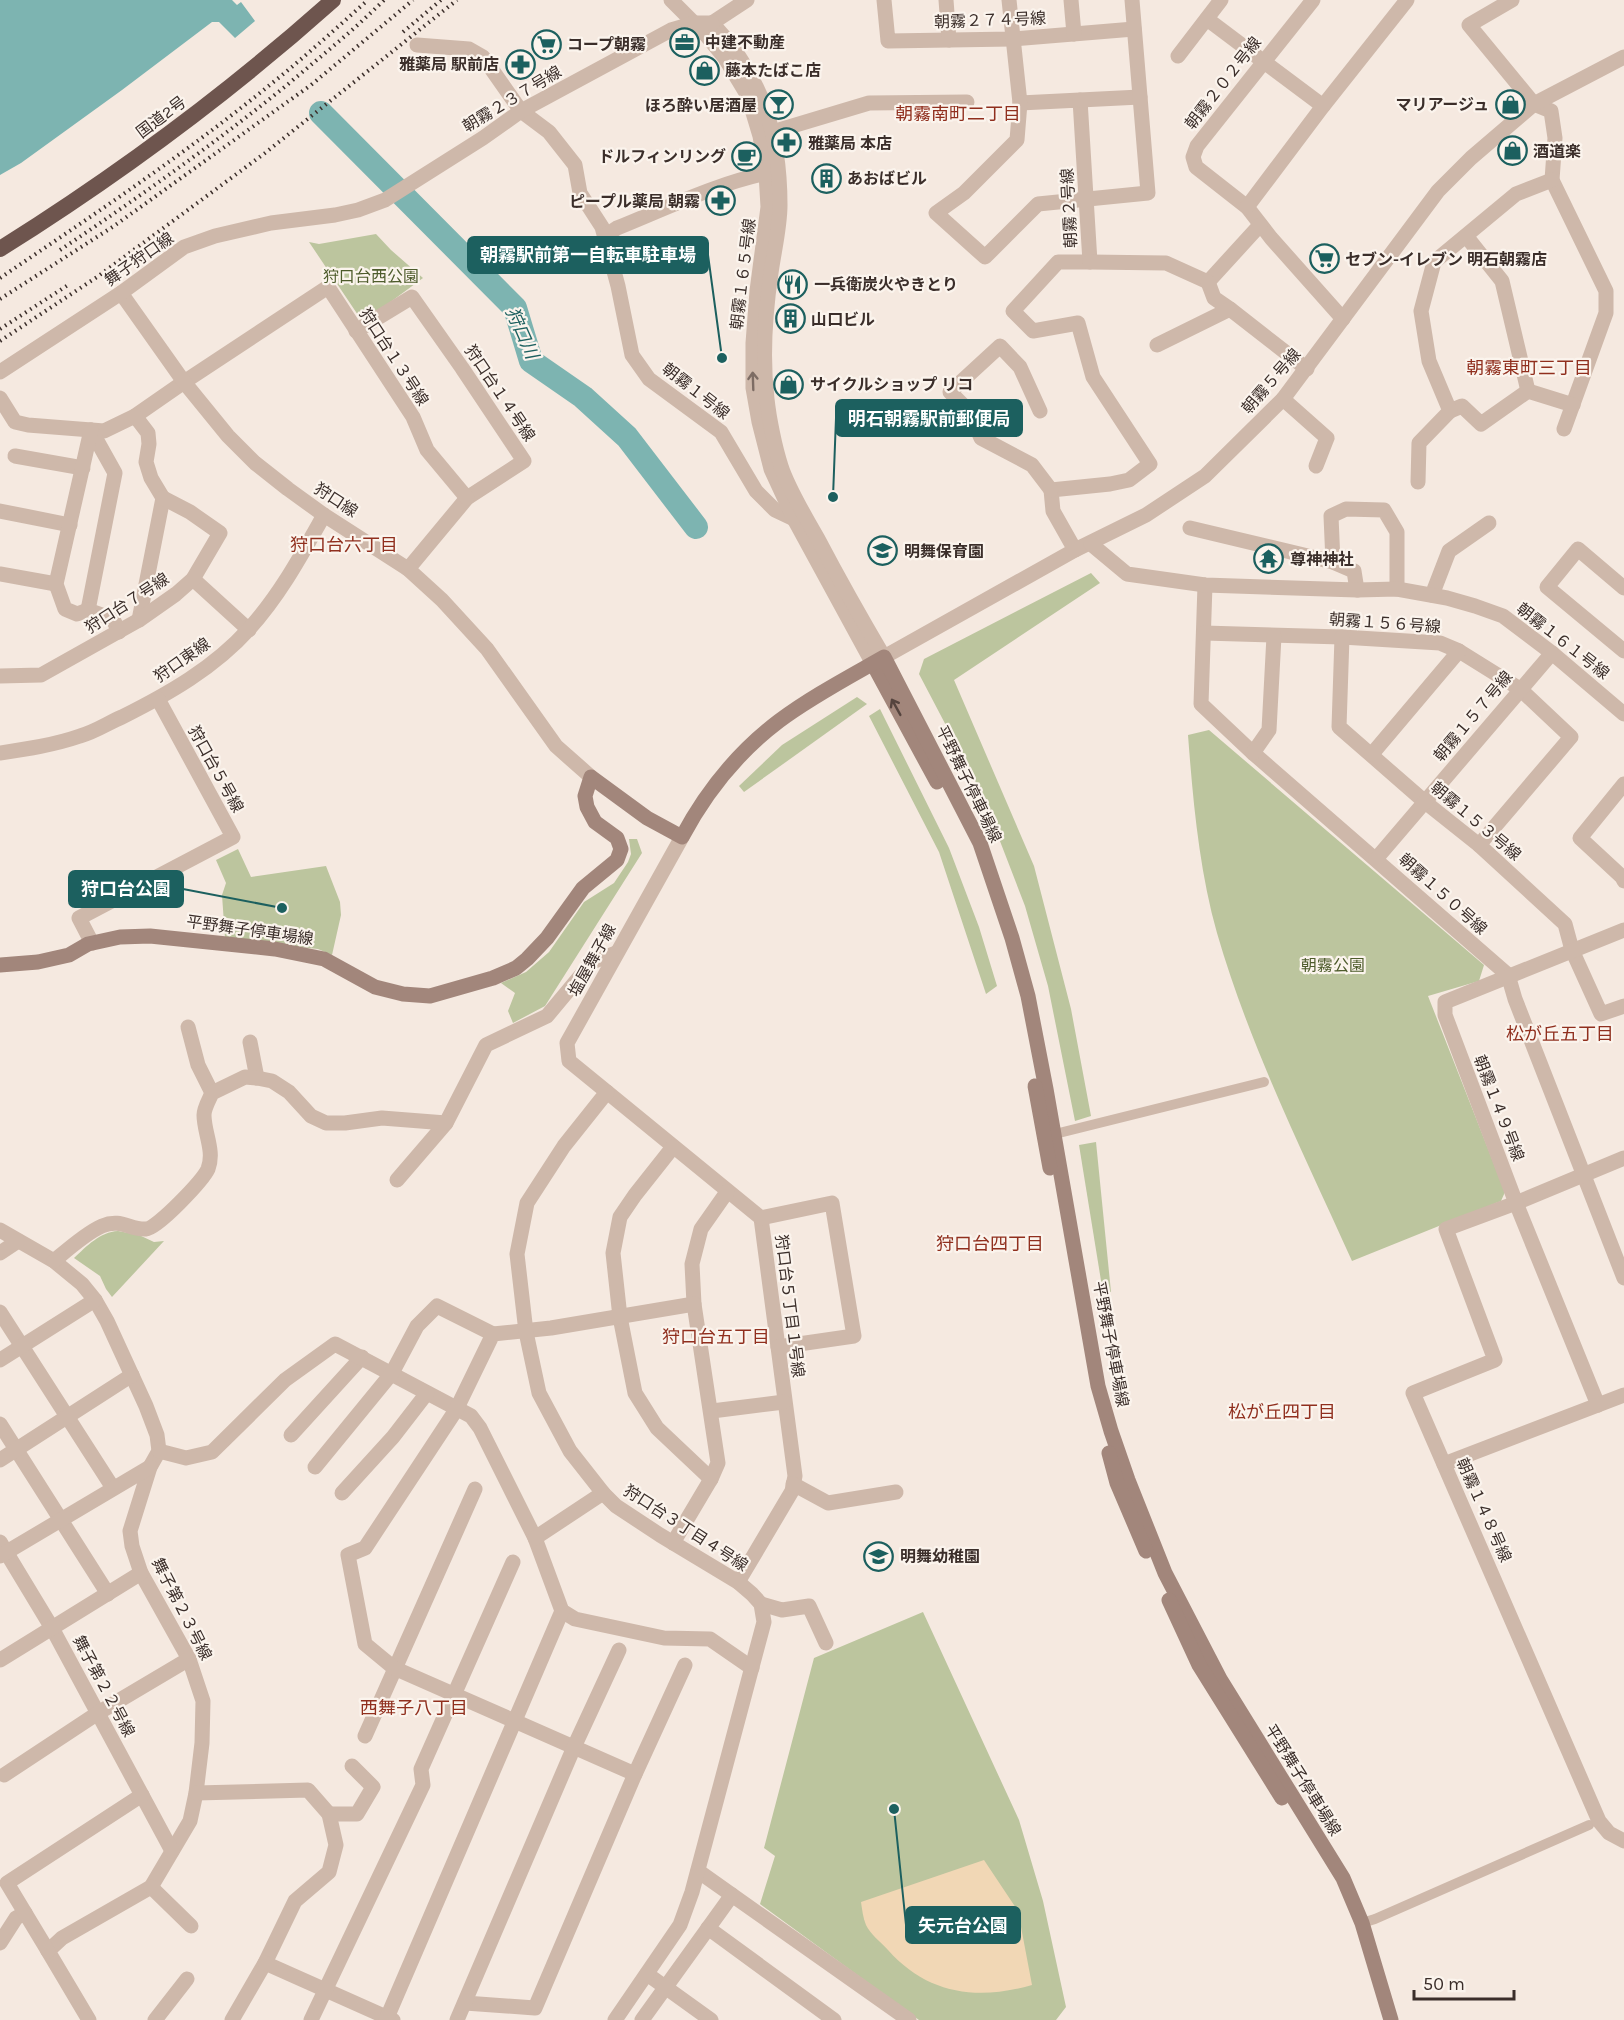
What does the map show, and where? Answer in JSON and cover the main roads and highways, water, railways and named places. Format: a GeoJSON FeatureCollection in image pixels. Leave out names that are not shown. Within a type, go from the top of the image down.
{"type":"FeatureCollection","features":[{"type":"Feature","properties":{"kind":"highway","name":"国道2号"},"geometry":{"type":"LineString","coordinates":[[0,249],[72,204],[148,150],[223,93],[333,0]]}},
{"type":"Feature","properties":{"kind":"main road","name":"平野舞子停車場線"},"geometry":{"type":"LineString","coordinates":[[0,965],[39,962],[69,955],[92,943],[120,937],[150,936],[275,949],[324,959],[375,987],[412,994],[430,996],[493,978],[516,968],[527,959],[547,938],[583,888],[617,860],[621,849],[617,838],[595,822],[587,807],[585,796],[591,777],[647,818],[682,837],[709,793],[750,745],[779,721],[878,661]]}},
{"type":"Feature","properties":{"kind":"main road","name":"平野舞子停車場線"},"geometry":{"type":"LineString","coordinates":[[878,661],[980,843],[1012,938],[1028,996],[1055,1134],[1098,1386],[1128,1480],[1165,1573],[1220,1679],[1342,1878],[1362,1923],[1391,2020]]}},
{"type":"Feature","properties":{"kind":"main road","name":"平野舞子停車場線"},"geometry":{"type":"LineString","coordinates":[[878,661],[972,846],[1002,931],[1025,1028],[1092,1389],[1117,1483],[1138,1534],[1199,1665],[1342,1893],[1367,1964],[1380,2020]]}},
{"type":"Feature","properties":{"kind":"water"},"geometry":{"type":"Polygon","coordinates":[[[0,0],[232,0],[237,5],[241,2],[255,21],[235,38],[219,22],[212,22],[21,163],[0,175],[0,0]]]}},
{"type":"Feature","properties":{"kind":"waterway","name":"狩口川"},"geometry":{"type":"LineString","coordinates":[[321,113],[515,308],[531,361],[583,397],[627,437],[696,527]]}},
{"type":"Feature","properties":{"kind":"railway"},"geometry":{"type":"LineString","coordinates":[[0,278],[138,184],[205,135],[284,74],[368,0]]}},
{"type":"Feature","properties":{"kind":"railway"},"geometry":{"type":"LineString","coordinates":[[60,250],[232,128],[324,54],[384,0]]}},
{"type":"Feature","properties":{"kind":"railway"},"geometry":{"type":"LineString","coordinates":[[0,299],[114,226],[311,85],[413,0]]}},
{"type":"Feature","properties":{"kind":"railway"},"geometry":{"type":"LineString","coordinates":[[403,32],[441,0]]}},
{"type":"Feature","properties":{"kind":"railway"},"geometry":{"type":"LineString","coordinates":[[0,341],[97,277],[265,153],[457,0]]}},
{"type":"Feature","properties":{"kind":"railway"},"geometry":{"type":"LineString","coordinates":[[0,329],[68,285]]}},
{"type":"Feature","properties":{"kind":"place","name":"中建不動産"},"geometry":{"type":"Point","coordinates":[684,42]}},
{"type":"Feature","properties":{"kind":"place","name":"コープ朝霧"},"geometry":{"type":"Point","coordinates":[546,44]}},
{"type":"Feature","properties":{"kind":"place","name":"雅薬局 駅前店"},"geometry":{"type":"Point","coordinates":[520,64]}},
{"type":"Feature","properties":{"kind":"place","name":"藤本たばこ店"},"geometry":{"type":"Point","coordinates":[704,70]}},
{"type":"Feature","properties":{"kind":"place","name":"マリアージュ"},"geometry":{"type":"Point","coordinates":[1510,104]}},
{"type":"Feature","properties":{"kind":"place","name":"ほろ酔い居酒屋"},"geometry":{"type":"Point","coordinates":[778,105]}},
{"type":"Feature","properties":{"kind":"place","name":"雅薬局 本店"},"geometry":{"type":"Point","coordinates":[787,143]}},
{"type":"Feature","properties":{"kind":"place","name":"酒道楽"},"geometry":{"type":"Point","coordinates":[1512,151]}},
{"type":"Feature","properties":{"kind":"place","name":"ドルフィンリング"},"geometry":{"type":"Point","coordinates":[747,156]}},
{"type":"Feature","properties":{"kind":"place","name":"あおばビル"},"geometry":{"type":"Point","coordinates":[826,178]}},
{"type":"Feature","properties":{"kind":"place","name":"ピープル薬局 朝霧"},"geometry":{"type":"Point","coordinates":[721,201]}},
{"type":"Feature","properties":{"kind":"place","name":"セブン-イレブン 明石朝霧店"},"geometry":{"type":"Point","coordinates":[1324,259]}},
{"type":"Feature","properties":{"kind":"place","name":"一兵衛炭火やきとり"},"geometry":{"type":"Point","coordinates":[793,284]}},
{"type":"Feature","properties":{"kind":"place","name":"山口ビル"},"geometry":{"type":"Point","coordinates":[790,319]}},
{"type":"Feature","properties":{"kind":"place","name":"朝霧駅前第一自転車駐車場"},"geometry":{"type":"Point","coordinates":[722,358]}},
{"type":"Feature","properties":{"kind":"place","name":"サイクルショップ リコ"},"geometry":{"type":"Point","coordinates":[789,384]}},
{"type":"Feature","properties":{"kind":"place","name":"明石朝霧駅前郵便局"},"geometry":{"type":"Point","coordinates":[833,497]}},
{"type":"Feature","properties":{"kind":"place","name":"明舞保育園"},"geometry":{"type":"Point","coordinates":[883,551]}},
{"type":"Feature","properties":{"kind":"place","name":"尊神神社"},"geometry":{"type":"Point","coordinates":[1269,559]}},
{"type":"Feature","properties":{"kind":"place","name":"狩口台公園"},"geometry":{"type":"Point","coordinates":[282,908]}},
{"type":"Feature","properties":{"kind":"place","name":"明舞幼稚園"},"geometry":{"type":"Point","coordinates":[879,1556]}},
{"type":"Feature","properties":{"kind":"place","name":"矢元台公園"},"geometry":{"type":"Point","coordinates":[894,1809]}},
{"type":"Feature","properties":{"kind":"district","name":"朝霧南町二丁目"},"geometry":{"type":"Point","coordinates":[958,114]}},
{"type":"Feature","properties":{"kind":"district","name":"朝霧東町三丁目"},"geometry":{"type":"Point","coordinates":[1529,368]}},
{"type":"Feature","properties":{"kind":"district","name":"狩口台六丁目"},"geometry":{"type":"Point","coordinates":[344,545]}},
{"type":"Feature","properties":{"kind":"district","name":"松が丘五丁目"},"geometry":{"type":"Point","coordinates":[1560,1034]}},
{"type":"Feature","properties":{"kind":"district","name":"狩口台四丁目"},"geometry":{"type":"Point","coordinates":[990,1244]}},
{"type":"Feature","properties":{"kind":"district","name":"狩口台五丁目"},"geometry":{"type":"Point","coordinates":[716,1337]}},
{"type":"Feature","properties":{"kind":"district","name":"松が丘四丁目"},"geometry":{"type":"Point","coordinates":[1282,1412]}},
{"type":"Feature","properties":{"kind":"district","name":"西舞子八丁目"},"geometry":{"type":"Point","coordinates":[414,1708]}},
{"type":"Feature","properties":{"kind":"park label","name":"狩口台西公園"},"geometry":{"type":"Point","coordinates":[371,276]}},
{"type":"Feature","properties":{"kind":"park label","name":"朝霧公園"},"geometry":{"type":"Point","coordinates":[1333,965]}}]}
